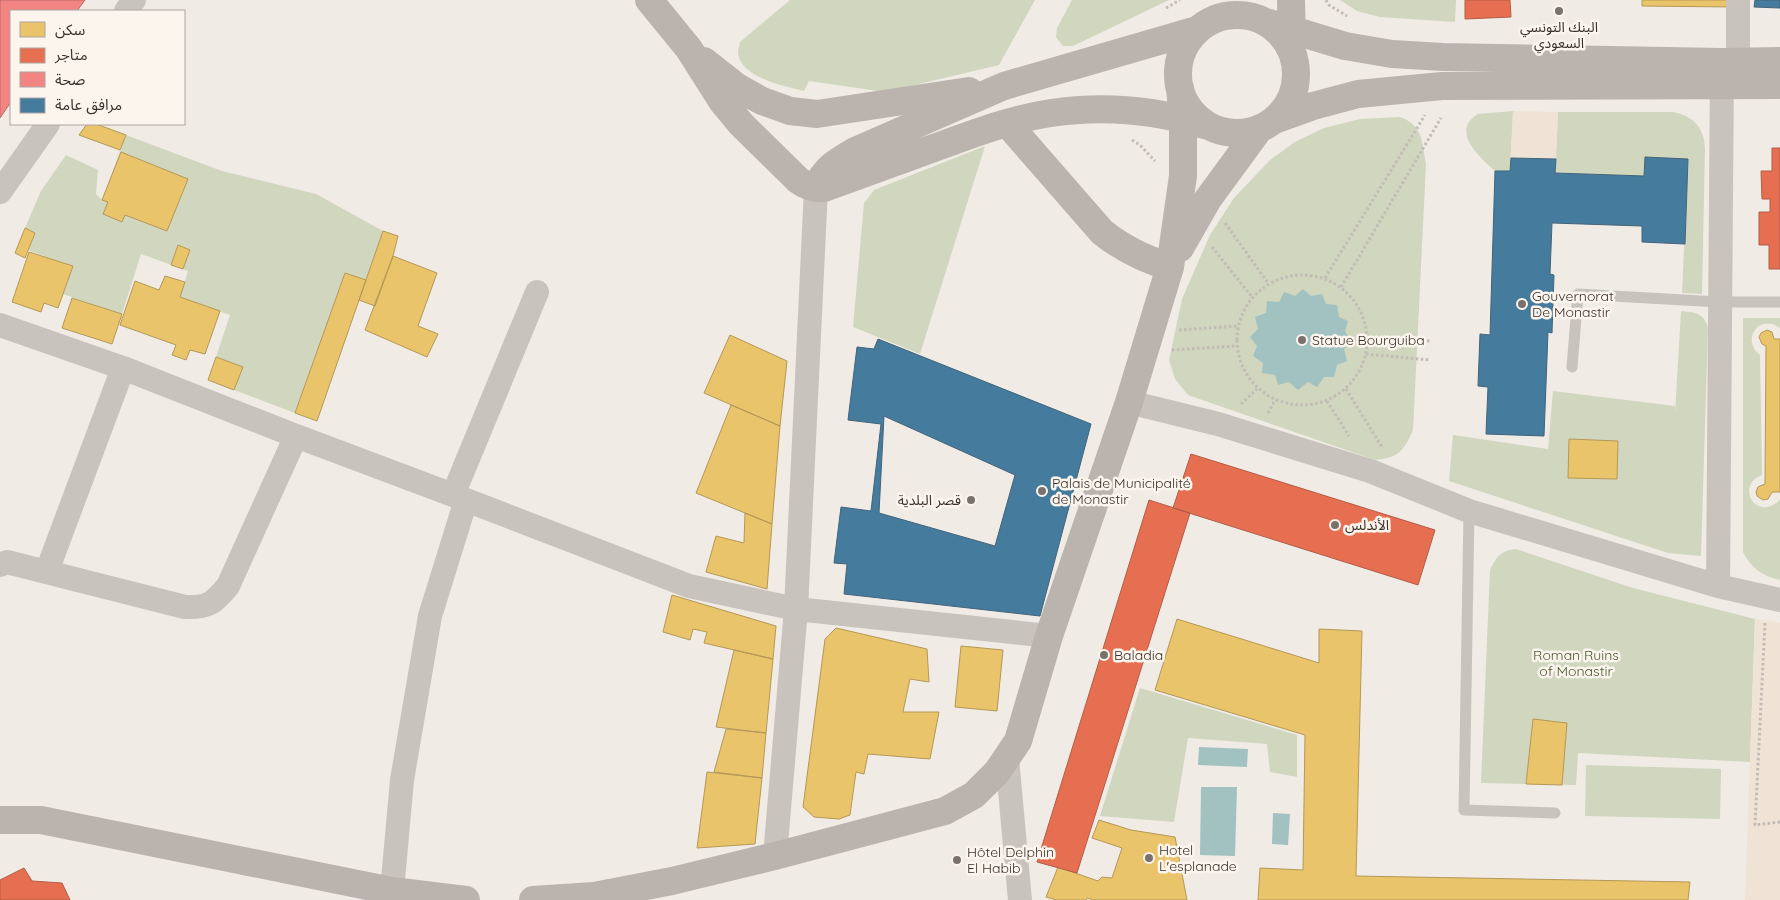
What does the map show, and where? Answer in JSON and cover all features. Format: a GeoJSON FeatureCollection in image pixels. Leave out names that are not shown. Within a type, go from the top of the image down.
{"type":"FeatureCollection","features":[{"type":"Feature","properties":{"kind":"main road"},"geometry":{"type":"LineString","coordinates":[[649,0],[689,49],[722,101],[741,124],[798,180],[807,186],[816,188],[824,188],[1007,123],[1050,113],[1099,109],[1139,111],[1194,122],[1232,133],[1246,132],[1313,106],[1358,94],[1442,86],[1727,70],[1780,61]]}},
{"type":"Feature","properties":{"kind":"main road"},"geometry":{"type":"LineString","coordinates":[[533,900],[604,894],[672,881],[945,811],[974,795],[997,772],[1018,741],[1049,636],[1129,402],[1170,267],[1183,176],[1194,122],[1194,115],[1184,102],[1180,88],[1178,72],[1180,56],[1187,42],[1226,0]]}},
{"type":"Feature","properties":{"kind":"main road"},"geometry":{"type":"LineString","coordinates":[[1170,267],[1208,199],[1267,124],[1286,106],[1294,90],[1296,72],[1284,36],[1291,0]]}},
{"type":"Feature","properties":{"kind":"main road"},"geometry":{"type":"LineString","coordinates":[[816,188],[822,175],[834,164],[855,151],[1004,86],[1200,28],[1214,19],[1228,15],[1256,18],[1284,36],[1392,54],[1727,70],[1780,85]]}},
{"type":"Feature","properties":{"kind":"main road"},"geometry":{"type":"LineString","coordinates":[[689,49],[737,87],[762,101],[790,111],[817,114],[1004,86]]}},
{"type":"Feature","properties":{"kind":"main road"},"geometry":{"type":"LineString","coordinates":[[1007,123],[1102,232],[1116,244],[1132,253],[1148,261],[1170,267]]}},
{"type":"Feature","properties":{"kind":"main road"},"geometry":{"type":"LineString","coordinates":[[0,820],[41,820],[392,891],[466,900]]}},
{"type":"Feature","properties":{"kind":"street"},"geometry":{"type":"LineString","coordinates":[[1718,586],[1719,302],[1727,70],[1738,0]]}},
{"type":"Feature","properties":{"kind":"street"},"geometry":{"type":"LineString","coordinates":[[0,192],[47,125]]}},
{"type":"Feature","properties":{"kind":"street"},"geometry":{"type":"LineString","coordinates":[[775,856],[796,609],[816,188]]}},
{"type":"Feature","properties":{"kind":"street"},"geometry":{"type":"LineString","coordinates":[[392,891],[402,780],[430,616],[460,497],[537,292]]}},
{"type":"Feature","properties":{"kind":"street"},"geometry":{"type":"LineString","coordinates":[[0,325],[123,368],[689,586],[796,609],[1049,636]]}},
{"type":"Feature","properties":{"kind":"street"},"geometry":{"type":"LineString","coordinates":[[47,571],[123,368]]}},
{"type":"Feature","properties":{"kind":"street"},"geometry":{"type":"LineString","coordinates":[[1129,402],[1218,424],[1370,471],[1469,511],[1718,586],[1780,600]]}},
{"type":"Feature","properties":{"kind":"street"},"geometry":{"type":"LineString","coordinates":[[0,565],[7,562],[47,571],[185,607],[199,607],[215,601],[228,586],[296,436]]}},
{"type":"Feature","properties":{"kind":"street"},"geometry":{"type":"LineString","coordinates":[[1007,758],[1020,900]]}},
{"type":"Feature","properties":{"kind":"lane"},"geometry":{"type":"LineString","coordinates":[[1572,367],[1578,294],[1719,302],[1780,302]]}},
{"type":"Feature","properties":{"kind":"lane"},"geometry":{"type":"LineString","coordinates":[[1469,511],[1464,810],[1555,812]]}},
{"type":"Feature","properties":{"kind":"path"},"geometry":{"type":"LineString","coordinates":[[1159,12],[1180,0]]}},
{"type":"Feature","properties":{"kind":"path"},"geometry":{"type":"LineString","coordinates":[[1326,0],[1329,5],[1346,15],[1364,20],[1362,49]]}},
{"type":"Feature","properties":{"kind":"path"},"geometry":{"type":"LineString","coordinates":[[1325,278],[1442,86]]}},
{"type":"Feature","properties":{"kind":"path"},"geometry":{"type":"LineString","coordinates":[[1341,287],[1441,118]]}},
{"type":"Feature","properties":{"kind":"path"},"geometry":{"type":"LineString","coordinates":[[1128,138],[1140,145],[1154,160],[1166,178],[1183,176]]}},
{"type":"Feature","properties":{"kind":"path"},"geometry":{"type":"LineString","coordinates":[[1208,199],[1268,284]]}},
{"type":"Feature","properties":{"kind":"path"},"geometry":{"type":"LineString","coordinates":[[1194,223],[1252,297]]}},
{"type":"Feature","properties":{"kind":"path"},"geometry":{"type":"LineString","coordinates":[[1306,274],[1325,278],[1341,287],[1357,304],[1365,321],[1368,338],[1366,354],[1359,373],[1346,389],[1327,401],[1310,406],[1292,406],[1275,400],[1257,389],[1246,377],[1239,362],[1236,346],[1237,326],[1243,311],[1252,297],[1268,284],[1287,276],[1306,274]]}},
{"type":"Feature","properties":{"kind":"path"},"geometry":{"type":"LineString","coordinates":[[1147,341],[1237,326]]}},
{"type":"Feature","properties":{"kind":"path"},"geometry":{"type":"LineString","coordinates":[[1368,338],[1432,341]]}},
{"type":"Feature","properties":{"kind":"path"},"geometry":{"type":"LineString","coordinates":[[1147,341],[1236,346]]}},
{"type":"Feature","properties":{"kind":"path"},"geometry":{"type":"LineString","coordinates":[[1366,354],[1430,360]]}},
{"type":"Feature","properties":{"kind":"path"},"geometry":{"type":"LineString","coordinates":[[1346,389],[1406,485]]}},
{"type":"Feature","properties":{"kind":"path"},"geometry":{"type":"LineString","coordinates":[[1765,621],[1755,824],[1780,822]]}},
{"type":"Feature","properties":{"kind":"green space"},"geometry":{"type":"Polygon","coordinates":[[[790,0],[1035,0],[999,65],[885,92],[809,81],[804,91],[765,80],[747,69],[741,62],[738,54],[740,42],[790,0]]]}},
{"type":"Feature","properties":{"kind":"green space"},"geometry":{"type":"Polygon","coordinates":[[[1072,0],[1169,0],[1073,46],[1063,46],[1056,37],[1057,28],[1072,0]]]}},
{"type":"Feature","properties":{"kind":"green space"},"geometry":{"type":"Polygon","coordinates":[[[1340,0],[1456,0],[1455,22],[1380,17],[1357,11],[1340,0]]]}},
{"type":"Feature","properties":{"kind":"green space"},"geometry":{"type":"Polygon","coordinates":[[[1513,111],[1510,171],[1495,171],[1470,144],[1466,128],[1470,121],[1478,114],[1513,111]]]}},
{"type":"Feature","properties":{"kind":"green space"},"geometry":{"type":"Polygon","coordinates":[[[1558,112],[1673,112],[1686,116],[1700,128],[1705,148],[1702,294],[1682,293],[1688,159],[1645,157],[1644,176],[1555,173],[1558,112]]]}},
{"type":"Feature","properties":{"kind":"green space"},"geometry":{"type":"Polygon","coordinates":[[[1400,117],[1408,120],[1420,135],[1426,164],[1413,430],[1403,448],[1395,455],[1375,460],[1188,395],[1175,379],[1169,360],[1182,299],[1210,235],[1234,198],[1270,160],[1295,142],[1324,128],[1360,119],[1400,117]]]}},
{"type":"Feature","properties":{"kind":"green space"},"geometry":{"type":"Polygon","coordinates":[[[126,135],[222,171],[316,194],[383,231],[366,280],[345,273],[295,413],[234,390],[243,367],[216,357],[230,315],[180,297],[188,271],[141,254],[122,314],[63,294],[72,267],[28,250],[35,233],[25,228],[41,191],[66,155],[98,170],[96,194],[102,200],[126,135]]]}},
{"type":"Feature","properties":{"kind":"green space"},"geometry":{"type":"Polygon","coordinates":[[[985,146],[920,354],[853,327],[864,203],[874,190],[985,146]]]}},
{"type":"Feature","properties":{"kind":"green space"},"geometry":{"type":"Polygon","coordinates":[[[1681,311],[1701,316],[1708,327],[1701,556],[1668,553],[1449,481],[1453,435],[1548,449],[1553,391],[1675,406],[1675,414],[1681,311]]]}},
{"type":"Feature","properties":{"kind":"green space"},"geometry":{"type":"Polygon","coordinates":[[[1743,318],[1780,318],[1780,328],[1773,324],[1766,324],[1760,326],[1752,335],[1754,349],[1760,355],[1762,475],[1754,480],[1750,486],[1749,493],[1756,505],[1763,507],[1771,506],[1780,500],[1780,580],[1758,570],[1750,563],[1743,552],[1743,318]]]}},
{"type":"Feature","properties":{"kind":"green space","name":"Roman Ruins of Monastir"},"geometry":{"type":"Polygon","coordinates":[[[1516,549],[1633,588],[1755,619],[1750,762],[1578,753],[1576,785],[1481,783],[1490,570],[1494,561],[1500,555],[1506,551],[1516,549]]]}},
{"type":"Feature","properties":{"kind":"green space"},"geometry":{"type":"Polygon","coordinates":[[[1140,688],[1297,735],[1297,777],[1270,772],[1267,744],[1188,738],[1174,822],[1100,816],[1140,688]]]}},
{"type":"Feature","properties":{"kind":"green space"},"geometry":{"type":"Polygon","coordinates":[[[1586,765],[1721,769],[1720,819],[1585,816],[1586,765]]]}},
{"type":"Feature","properties":{"kind":"shaded area"},"geometry":{"type":"Polygon","coordinates":[[[1513,111],[1558,112],[1556,159],[1511,158],[1513,111]]]}},
{"type":"Feature","properties":{"kind":"shaded area"},"geometry":{"type":"Polygon","coordinates":[[[1755,619],[1780,623],[1780,900],[1745,900],[1755,619]]]}},
{"type":"Feature","properties":{"kind":"water"},"geometry":{"type":"Polygon","coordinates":[[[1303,289],[1311,296],[1322,294],[1326,304],[1337,305],[1339,317],[1348,321],[1345,331],[1351,342],[1344,349],[1347,361],[1337,365],[1334,377],[1324,377],[1317,387],[1308,382],[1298,390],[1289,382],[1278,385],[1275,375],[1262,373],[1263,363],[1253,356],[1257,346],[1250,337],[1258,329],[1255,317],[1266,313],[1267,301],[1279,302],[1284,292],[1295,296],[1303,289]]]}},
{"type":"Feature","properties":{"kind":"water"},"geometry":{"type":"Polygon","coordinates":[[[1199,747],[1248,749],[1247,767],[1198,765],[1199,747]]]}},
{"type":"Feature","properties":{"kind":"water"},"geometry":{"type":"Polygon","coordinates":[[[1201,787],[1237,787],[1235,856],[1200,855],[1201,787]]]}},
{"type":"Feature","properties":{"kind":"water"},"geometry":{"type":"Polygon","coordinates":[[[1273,813],[1290,814],[1288,845],[1272,844],[1273,813]]]}},
{"type":"Feature","properties":{"kind":"building: سكن"},"geometry":{"type":"Polygon","coordinates":[[[1642,0],[1732,0],[1732,7],[1642,6],[1642,0]]]}},
{"type":"Feature","properties":{"kind":"building: سكن"},"geometry":{"type":"Polygon","coordinates":[[[86,125],[99,125],[126,135],[120,150],[79,135],[86,125]]]}},
{"type":"Feature","properties":{"kind":"building: سكن"},"geometry":{"type":"Polygon","coordinates":[[[121,152],[188,179],[167,231],[125,215],[122,222],[103,214],[108,202],[102,200],[121,152]]]}},
{"type":"Feature","properties":{"kind":"building: سكن"},"geometry":{"type":"Polygon","coordinates":[[[25,228],[35,233],[25,258],[15,253],[25,228]]]}},
{"type":"Feature","properties":{"kind":"building: سكن"},"geometry":{"type":"Polygon","coordinates":[[[383,231],[398,236],[375,306],[359,300],[383,231]]]}},
{"type":"Feature","properties":{"kind":"building: سكن"},"geometry":{"type":"Polygon","coordinates":[[[178,245],[190,250],[183,269],[171,265],[178,245]]]}},
{"type":"Feature","properties":{"kind":"building: سكن"},"geometry":{"type":"Polygon","coordinates":[[[29,252],[73,266],[58,308],[44,303],[41,312],[12,302],[29,252]]]}},
{"type":"Feature","properties":{"kind":"building: سكن"},"geometry":{"type":"Polygon","coordinates":[[[393,256],[437,273],[418,326],[438,334],[427,357],[365,330],[393,256]]]}},
{"type":"Feature","properties":{"kind":"building: سكن"},"geometry":{"type":"Polygon","coordinates":[[[345,273],[366,280],[317,421],[295,413],[345,273]]]}},
{"type":"Feature","properties":{"kind":"building: سكن"},"geometry":{"type":"Polygon","coordinates":[[[165,276],[185,282],[180,297],[220,311],[205,354],[190,350],[186,360],[172,355],[176,345],[120,325],[135,281],[159,290],[165,276]]]}},
{"type":"Feature","properties":{"kind":"building: سكن"},"geometry":{"type":"Polygon","coordinates":[[[72,298],[122,314],[112,344],[62,328],[72,298]]]}},
{"type":"Feature","properties":{"kind":"building: سكن"},"geometry":{"type":"Polygon","coordinates":[[[1767,330],[1772,332],[1774,339],[1780,339],[1780,492],[1772,492],[1768,499],[1763,500],[1757,496],[1756,492],[1758,487],[1765,484],[1766,346],[1762,344],[1759,337],[1761,333],[1767,330]]]}},
{"type":"Feature","properties":{"kind":"building: سكن"},"geometry":{"type":"Polygon","coordinates":[[[730,335],[787,361],[780,426],[704,393],[730,335]]]}},
{"type":"Feature","properties":{"kind":"building: سكن"},"geometry":{"type":"Polygon","coordinates":[[[216,357],[243,367],[234,390],[208,380],[216,357]]]}},
{"type":"Feature","properties":{"kind":"building: سكن"},"geometry":{"type":"Polygon","coordinates":[[[731,405],[780,426],[772,524],[696,493],[731,405]]]}},
{"type":"Feature","properties":{"kind":"building: سكن"},"geometry":{"type":"Polygon","coordinates":[[[1569,439],[1618,441],[1617,479],[1568,478],[1569,439]]]}},
{"type":"Feature","properties":{"kind":"building: سكن"},"geometry":{"type":"Polygon","coordinates":[[[745,513],[772,524],[767,589],[706,572],[716,536],[744,543],[745,513]]]}},
{"type":"Feature","properties":{"kind":"building: سكن"},"geometry":{"type":"Polygon","coordinates":[[[672,595],[776,626],[773,659],[704,643],[707,632],[693,629],[690,640],[663,632],[672,595]]]}},
{"type":"Feature","properties":{"kind":"building: سكن"},"geometry":{"type":"Polygon","coordinates":[[[1177,619],[1319,663],[1319,629],[1362,631],[1356,876],[1690,882],[1688,900],[1258,900],[1260,868],[1303,870],[1305,735],[1155,690],[1177,619]]]}},
{"type":"Feature","properties":{"kind":"building: سكن"},"geometry":{"type":"Polygon","coordinates":[[[836,628],[927,649],[929,682],[910,679],[903,712],[939,712],[930,759],[868,754],[864,774],[856,772],[850,815],[839,819],[814,817],[803,807],[825,639],[836,628]]]}},
{"type":"Feature","properties":{"kind":"building: سكن"},"geometry":{"type":"Polygon","coordinates":[[[961,646],[1003,650],[997,711],[955,707],[961,646]]]}},
{"type":"Feature","properties":{"kind":"building: سكن"},"geometry":{"type":"Polygon","coordinates":[[[734,650],[773,659],[766,733],[716,727],[734,650]]]}},
{"type":"Feature","properties":{"kind":"building: سكن"},"geometry":{"type":"Polygon","coordinates":[[[1533,719],[1567,723],[1562,785],[1526,784],[1533,719]]]}},
{"type":"Feature","properties":{"kind":"building: سكن"},"geometry":{"type":"Polygon","coordinates":[[[726,729],[766,733],[762,778],[714,772],[726,729]]]}},
{"type":"Feature","properties":{"kind":"building: سكن"},"geometry":{"type":"Polygon","coordinates":[[[707,772],[762,778],[755,844],[697,848],[707,772]]]}},
{"type":"Feature","properties":{"kind":"building: سكن","name":"Hotel L'esplanade"},"geometry":{"type":"Polygon","coordinates":[[[1099,820],[1131,830],[1175,837],[1187,900],[1093,900],[1087,898],[1086,900],[1056,900],[1046,897],[1058,867],[1098,881],[1102,877],[1112,878],[1122,848],[1092,838],[1099,820]]]}},
{"type":"Feature","properties":{"kind":"building: متاجر"},"geometry":{"type":"Polygon","coordinates":[[[1465,0],[1510,0],[1511,17],[1465,19],[1465,0]]]}},
{"type":"Feature","properties":{"kind":"building: متاجر"},"geometry":{"type":"Polygon","coordinates":[[[1772,148],[1780,148],[1780,269],[1769,269],[1769,245],[1759,245],[1759,212],[1770,212],[1770,199],[1762,199],[1761,171],[1772,171],[1772,148]]]}},
{"type":"Feature","properties":{"kind":"building: متاجر"},"geometry":{"type":"Polygon","coordinates":[[[1191,454],[1435,530],[1418,585],[1173,508],[1191,454]]]}},
{"type":"Feature","properties":{"kind":"building: متاجر"},"geometry":{"type":"Polygon","coordinates":[[[1149,500],[1190,513],[1077,873],[1037,862],[1149,500]]]}},
{"type":"Feature","properties":{"kind":"building: متاجر"},"geometry":{"type":"Polygon","coordinates":[[[24,868],[32,881],[62,883],[70,900],[0,900],[0,880],[24,868]]]}},
{"type":"Feature","properties":{"kind":"building: صحة"},"geometry":{"type":"Polygon","coordinates":[[[0,0],[85,0],[78,10],[10,10],[10,103],[0,118],[0,0]]]}},
{"type":"Feature","properties":{"kind":"building: مرافق عامة"},"geometry":{"type":"Polygon","coordinates":[[[1755,0],[1780,0],[1780,8],[1754,7],[1755,0]]]}},
{"type":"Feature","properties":{"kind":"building: مرافق عامة","name":"Gouvernorat De Monastir"},"geometry":{"type":"Polygon","coordinates":[[[1645,157],[1688,159],[1685,244],[1642,242],[1642,226],[1552,223],[1550,274],[1554,275],[1552,333],[1548,332],[1544,436],[1486,434],[1488,387],[1478,386],[1480,334],[1490,335],[1495,171],[1510,171],[1511,158],[1556,159],[1555,173],[1644,176],[1645,157]]]}},
{"type":"Feature","properties":{"kind":"building: مرافق عامة","name":"Palais de Municipalité de Monastir"},"geometry":{"type":"Polygon","coordinates":[[[878,339],[1091,424],[1040,616],[844,594],[847,564],[834,563],[841,507],[871,511],[881,424],[848,420],[857,347],[874,349],[878,339]],[[884,416],[879,513],[995,546],[1015,475],[884,416]]]}},
{"type":"Feature","properties":{"kind":"place","name":"البنك التونسي السعودي"},"geometry":{"type":"Point","coordinates":[1559,11]}},
{"type":"Feature","properties":{"kind":"place","name":"Gouvernorat De Monastir"},"geometry":{"type":"Point","coordinates":[1522,304]}},
{"type":"Feature","properties":{"kind":"place","name":"Statue Bourguiba"},"geometry":{"type":"Point","coordinates":[1302,340]}},
{"type":"Feature","properties":{"kind":"place","name":"Palais de Municipalité de Monastir"},"geometry":{"type":"Point","coordinates":[1042,491]}},
{"type":"Feature","properties":{"kind":"place","name":"قصر البلدية"},"geometry":{"type":"Point","coordinates":[971,500]}},
{"type":"Feature","properties":{"kind":"place","name":"الأندلس"},"geometry":{"type":"Point","coordinates":[1335,525]}},
{"type":"Feature","properties":{"kind":"place","name":"Baladia"},"geometry":{"type":"Point","coordinates":[1104,655]}},
{"type":"Feature","properties":{"kind":"place","name":"Hotel L'esplanade"},"geometry":{"type":"Point","coordinates":[1149,858]}},
{"type":"Feature","properties":{"kind":"place","name":"Hôtel Delphin El Habib"},"geometry":{"type":"Point","coordinates":[957,860]}}]}
